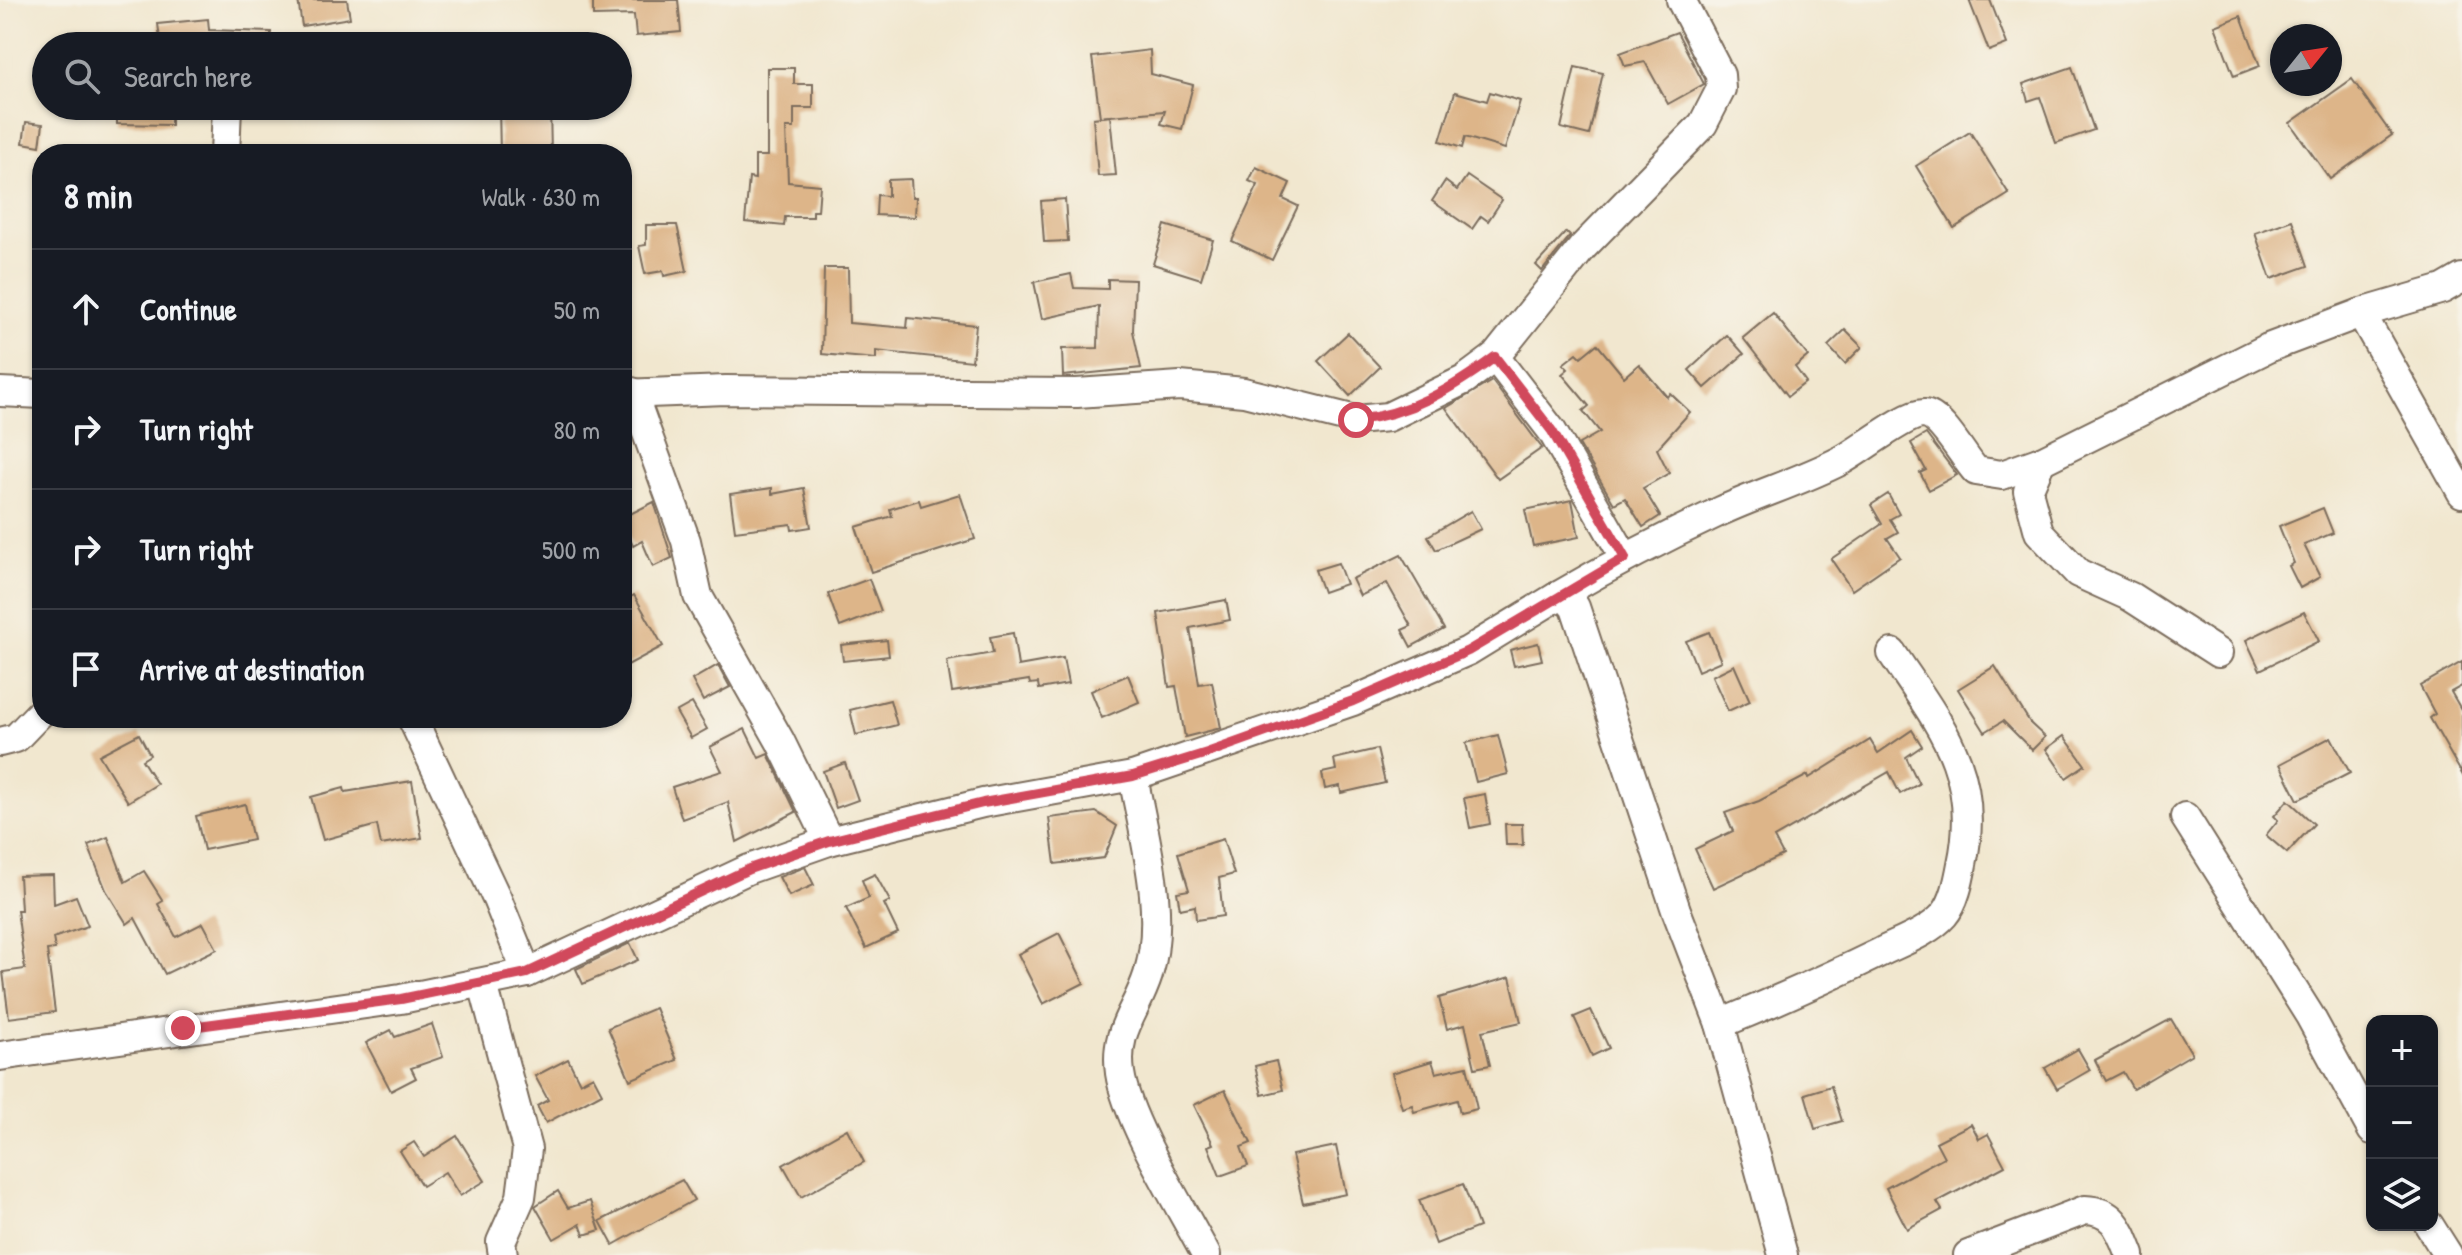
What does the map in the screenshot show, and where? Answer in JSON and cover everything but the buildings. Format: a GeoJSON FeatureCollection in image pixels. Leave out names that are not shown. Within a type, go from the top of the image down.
{"type":"FeatureCollection","features":[{"type":"Feature","properties":{"kind":"street"},"geometry":{"type":"LineString","coordinates":[[632,393],[1077,393],[1180,386],[1244,392],[1356,420],[1388,417],[1429,399],[1495,357],[1583,247],[1703,124],[1721,89],[1720,75],[1681,0]]}},
{"type":"Feature","properties":{"kind":"street"},"geometry":{"type":"LineString","coordinates":[[225,144],[226,120]]}},
{"type":"Feature","properties":{"kind":"street"},"geometry":{"type":"LineString","coordinates":[[0,1056],[401,999],[527,973],[749,869],[829,841],[983,803],[1133,776],[1353,701],[1468,651],[1625,558],[1723,510],[1822,470],[1867,447],[1908,417],[1923,414],[1935,418],[1976,471],[2002,475],[2041,461],[2268,348],[2361,313],[2443,289],[2462,278]]}},
{"type":"Feature","properties":{"kind":"street"},"geometry":{"type":"LineString","coordinates":[[2361,313],[2462,493]]}},
{"type":"Feature","properties":{"kind":"street"},"geometry":{"type":"LineString","coordinates":[[1495,357],[1552,431],[1625,558]]}},
{"type":"Feature","properties":{"kind":"street"},"geometry":{"type":"LineString","coordinates":[[0,392],[32,394]]}},
{"type":"Feature","properties":{"kind":"street"},"geometry":{"type":"LineString","coordinates":[[632,406],[686,541],[698,596],[780,741],[829,841]]}},
{"type":"Feature","properties":{"kind":"street"},"geometry":{"type":"LineString","coordinates":[[2041,461],[2028,491],[2039,532],[2078,573],[2131,597],[2218,653]]}},
{"type":"Feature","properties":{"kind":"street"},"geometry":{"type":"LineString","coordinates":[[1558,596],[1567,597],[1575,607],[1676,910],[1720,1024],[1783,1255]]}},
{"type":"Feature","properties":{"kind":"street"},"geometry":{"type":"LineString","coordinates":[[1720,1024],[1811,987],[1915,935],[1944,915],[1957,888],[1966,826],[1963,772],[1945,733],[1892,653]]}},
{"type":"Feature","properties":{"kind":"street"},"geometry":{"type":"LineString","coordinates":[[0,742],[16,738],[32,721]]}},
{"type":"Feature","properties":{"kind":"street"},"geometry":{"type":"LineString","coordinates":[[417,728],[497,899],[527,973]]}},
{"type":"Feature","properties":{"kind":"street"},"geometry":{"type":"LineString","coordinates":[[1133,776],[1155,924],[1148,975],[1121,1031],[1120,1076],[1138,1123],[1206,1255]]}},
{"type":"Feature","properties":{"kind":"street"},"geometry":{"type":"LineString","coordinates":[[2185,817],[2310,1016],[2366,1119]]}},
{"type":"Feature","properties":{"kind":"street"},"geometry":{"type":"LineString","coordinates":[[483,984],[527,1149],[521,1197],[501,1242],[503,1255]]}},
{"type":"Feature","properties":{"kind":"street"},"geometry":{"type":"LineString","coordinates":[[1968,1255],[2085,1210],[2101,1210],[2116,1221],[2130,1255]]}},
{"type":"Feature","properties":{"kind":"street"},"geometry":{"type":"LineString","coordinates":[[2433,1231],[2448,1255]]}},
{"type":"Feature","properties":{"kind":"route"},"geometry":{"type":"LineString","coordinates":[[183,1028],[401,999],[527,973],[749,869],[829,841],[983,803],[1133,776],[1207,753],[1353,701],[1468,651],[1510,623],[1625,558],[1552,431],[1495,357],[1464,380],[1429,399],[1388,417],[1356,420]]}}]}
